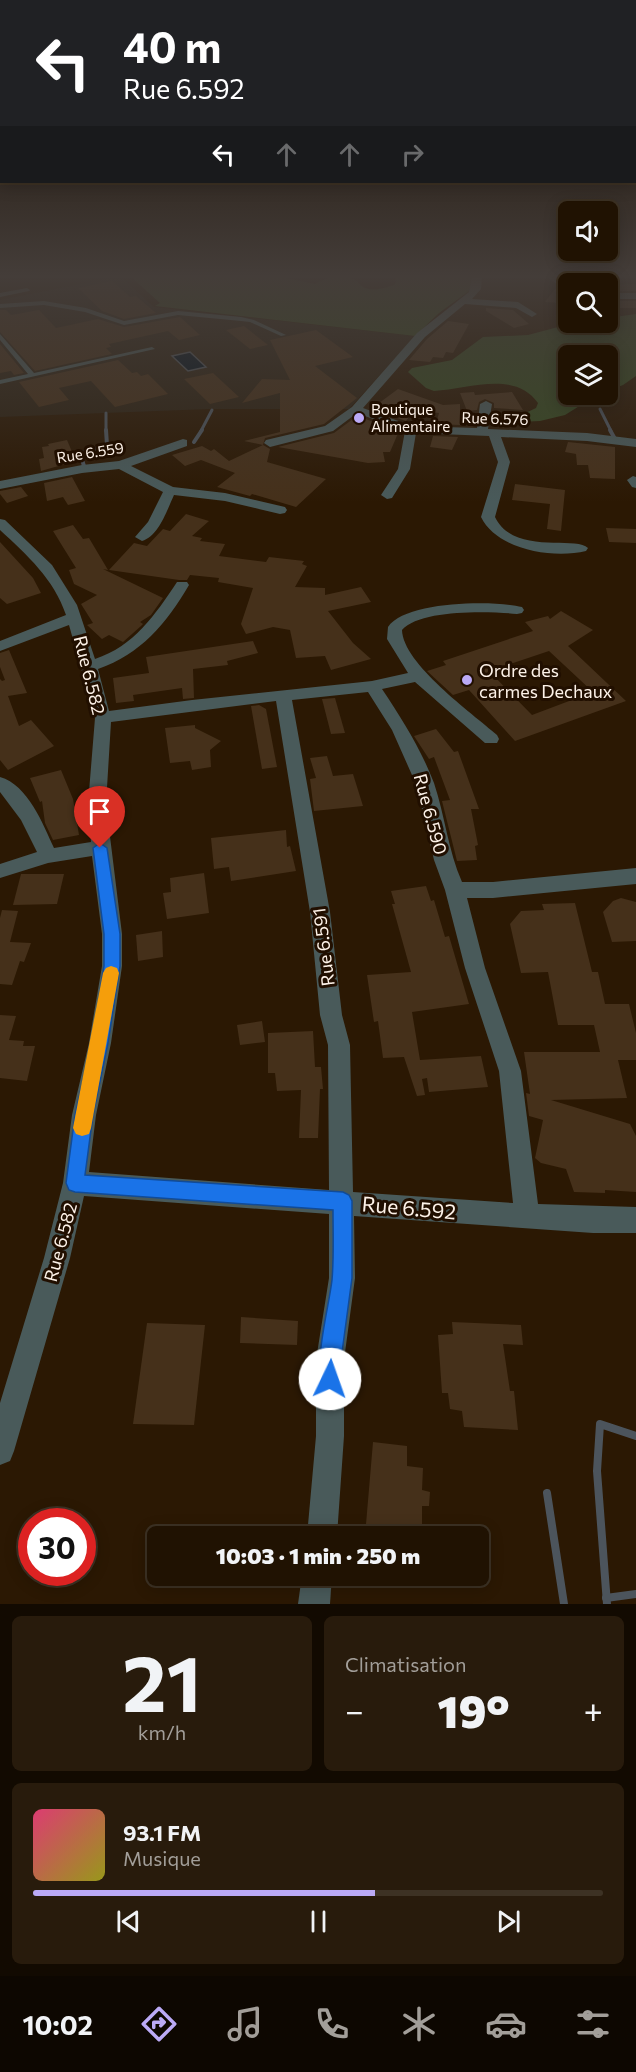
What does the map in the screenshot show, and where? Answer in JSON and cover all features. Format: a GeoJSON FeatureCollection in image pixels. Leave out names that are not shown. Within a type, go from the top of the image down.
{"type":"FeatureCollection","features":[{"type":"Feature","properties":{"kind":"street"},"geometry":{"type":"LineString","coordinates":[[270,442],[329,429],[356,409],[407,352]]}},
{"type":"Feature","properties":{"kind":"street"},"geometry":{"type":"LineString","coordinates":[[486,404],[488,434],[501,449],[504,462],[488,517],[490,525],[507,535],[548,548],[581,548]]}},
{"type":"Feature","properties":{"kind":"street","name":"Rue 6.576"},"geometry":{"type":"LineString","coordinates":[[356,409],[411,429],[587,437],[636,443]]}},
{"type":"Feature","properties":{"kind":"street"},"geometry":{"type":"LineString","coordinates":[[387,495],[404,469],[411,429]]}},
{"type":"Feature","properties":{"kind":"street","name":"Rue 6.559"},"geometry":{"type":"LineString","coordinates":[[2,484],[91,467],[121,465],[183,443]]}},
{"type":"Feature","properties":{"kind":"street"},"geometry":{"type":"LineString","coordinates":[[121,465],[170,490],[225,497],[280,510]]}},
{"type":"Feature","properties":{"kind":"street"},"geometry":{"type":"LineString","coordinates":[[2,484],[6,473],[12,467]]}},
{"type":"Feature","properties":{"kind":"street"},"geometry":{"type":"LineString","coordinates":[[142,537],[154,523],[170,490]]}},
{"type":"Feature","properties":{"kind":"street","name":"Rue 6.582"},"geometry":{"type":"LineString","coordinates":[[0,523],[45,565],[75,617],[103,718],[97,804],[100,848],[112,934],[112,966],[100,1043],[84,1115],[75,1183],[57,1258],[0,1451]]}},
{"type":"Feature","properties":{"kind":"street"},"geometry":{"type":"LineString","coordinates":[[88,668],[123,653],[142,639],[166,613],[182,585]]}},
{"type":"Feature","properties":{"kind":"street"},"geometry":{"type":"LineString","coordinates":[[491,739],[418,676],[394,639],[396,625],[402,621],[466,608],[517,610]]}},
{"type":"Feature","properties":{"kind":"street"},"geometry":{"type":"LineString","coordinates":[[0,646],[75,617]]}},
{"type":"Feature","properties":{"kind":"street"},"geometry":{"type":"LineString","coordinates":[[103,718],[372,686],[418,676]]}},
{"type":"Feature","properties":{"kind":"street","name":"Rue 6.590"},"geometry":{"type":"LineString","coordinates":[[372,686],[400,729],[418,765],[430,799],[443,860],[455,890],[475,968],[510,1071],[527,1215]]}},
{"type":"Feature","properties":{"kind":"street","name":"Rue 6.591"},"geometry":{"type":"LineString","coordinates":[[283,695],[320,912],[331,1015],[339,1045],[343,1201],[342,1278],[330,1360],[330,1436],[323,1526]]}},
{"type":"Feature","properties":{"kind":"street"},"geometry":{"type":"LineString","coordinates":[[0,783],[6,786],[21,806],[48,856]]}},
{"type":"Feature","properties":{"kind":"street"},"geometry":{"type":"LineString","coordinates":[[0,870],[48,856],[100,848]]}},
{"type":"Feature","properties":{"kind":"street"},"geometry":{"type":"LineString","coordinates":[[455,890],[493,890],[636,876]]}},
{"type":"Feature","properties":{"kind":"street","name":"Rue 6.592"},"geometry":{"type":"LineString","coordinates":[[75,1183],[593,1220],[636,1220]]}},
{"type":"Feature","properties":{"kind":"street"},"geometry":{"type":"LineString","coordinates":[[314,1604],[316,1586]]}},
{"type":"Feature","properties":{"kind":"lane"},"geometry":{"type":"LineString","coordinates":[[13,352],[32,375]]}},
{"type":"Feature","properties":{"kind":"lane"},"geometry":{"type":"LineString","coordinates":[[0,382],[139,352]]}},
{"type":"Feature","properties":{"kind":"shaded area"},"geometry":{"type":"Polygon","coordinates":[[[0,352],[401,352],[349,409],[210,409],[0,417],[0,352]]]}},
{"type":"Feature","properties":{"kind":"green space"},"geometry":{"type":"Polygon","coordinates":[[[463,352],[558,352],[558,405],[581,405],[565,415],[540,421],[518,422],[515,418],[536,408],[538,403],[528,393],[517,387],[490,384],[434,391],[426,388],[408,372],[412,368],[452,360],[463,352]]]}},
{"type":"Feature","properties":{"kind":"green space"},"geometry":{"type":"Polygon","coordinates":[[[618,352],[636,352],[636,376],[618,387],[618,352]]]}},
{"type":"Feature","properties":{"kind":"water"},"geometry":{"type":"Polygon","coordinates":[[[190,352],[206,367],[188,371],[172,356],[190,352]]]}},
{"type":"Feature","properties":{"kind":"building"},"geometry":{"type":"Polygon","coordinates":[[[0,352],[6,352],[24,373],[14,375],[11,371],[0,373],[0,352]]]}},
{"type":"Feature","properties":{"kind":"building"},"geometry":{"type":"Polygon","coordinates":[[[18,352],[110,352],[112,354],[35,371],[18,352]]]}},
{"type":"Feature","properties":{"kind":"building"},"geometry":{"type":"Polygon","coordinates":[[[276,352],[346,352],[353,357],[315,366],[357,398],[324,424],[265,438],[263,445],[244,441],[280,432],[280,393],[242,403],[262,379],[290,380],[276,352]]]}},
{"type":"Feature","properties":{"kind":"building"},"geometry":{"type":"Polygon","coordinates":[[[416,352],[454,352],[446,352],[443,358],[433,357],[430,362],[409,360],[416,352]]]}},
{"type":"Feature","properties":{"kind":"building"},"geometry":{"type":"Polygon","coordinates":[[[118,360],[132,373],[137,372],[141,376],[148,374],[168,394],[115,407],[91,381],[59,388],[69,400],[39,407],[19,382],[118,360]]]}},
{"type":"Feature","properties":{"kind":"building"},"geometry":{"type":"Polygon","coordinates":[[[213,373],[239,397],[210,404],[184,379],[213,373]]]}},
{"type":"Feature","properties":{"kind":"building"},"geometry":{"type":"Polygon","coordinates":[[[398,389],[443,405],[460,404],[460,425],[436,424],[439,413],[414,410],[406,421],[371,409],[398,389]]]}},
{"type":"Feature","properties":{"kind":"building"},"geometry":{"type":"Polygon","coordinates":[[[474,392],[475,395],[512,392],[523,410],[494,408],[494,403],[485,399],[479,402],[477,410],[467,411],[460,393],[474,392]]]}},
{"type":"Feature","properties":{"kind":"building"},"geometry":{"type":"Polygon","coordinates":[[[357,416],[399,431],[390,452],[383,452],[385,462],[368,463],[278,447],[334,433],[357,416]]]}},
{"type":"Feature","properties":{"kind":"building"},"geometry":{"type":"Polygon","coordinates":[[[433,436],[458,437],[452,450],[430,447],[433,436]]]}},
{"type":"Feature","properties":{"kind":"building"},"geometry":{"type":"Polygon","coordinates":[[[67,440],[76,461],[41,471],[39,459],[44,458],[42,447],[67,440]]]}},
{"type":"Feature","properties":{"kind":"building"},"geometry":{"type":"Polygon","coordinates":[[[568,442],[615,447],[615,479],[590,478],[588,465],[577,465],[576,454],[565,452],[568,442]]]}},
{"type":"Feature","properties":{"kind":"building"},"geometry":{"type":"Polygon","coordinates":[[[263,445],[270,449],[267,462],[326,479],[296,507],[252,494],[250,496],[217,487],[235,473],[201,460],[185,466],[172,455],[202,446],[211,451],[214,449],[229,461],[263,445]]]}},
{"type":"Feature","properties":{"kind":"building"},"geometry":{"type":"Polygon","coordinates":[[[72,477],[85,501],[68,505],[63,497],[47,501],[44,483],[72,477]]]}},
{"type":"Feature","properties":{"kind":"building"},"geometry":{"type":"Polygon","coordinates":[[[515,484],[565,490],[561,531],[547,529],[550,504],[512,500],[515,484]]]}},
{"type":"Feature","properties":{"kind":"building"},"geometry":{"type":"Polygon","coordinates":[[[21,487],[28,496],[7,503],[0,494],[0,491],[21,487]]]}},
{"type":"Feature","properties":{"kind":"building"},"geometry":{"type":"Polygon","coordinates":[[[186,514],[209,521],[192,536],[202,538],[200,541],[225,544],[219,556],[266,562],[269,557],[304,561],[302,564],[307,566],[295,587],[325,588],[325,595],[361,587],[371,602],[328,611],[353,643],[371,659],[331,670],[325,656],[296,658],[290,630],[273,627],[246,634],[241,624],[253,588],[218,582],[219,578],[190,575],[187,580],[179,580],[109,570],[134,543],[147,546],[163,529],[170,531],[186,514]]]}},
{"type":"Feature","properties":{"kind":"building"},"geometry":{"type":"Polygon","coordinates":[[[73,525],[83,539],[89,538],[108,570],[103,569],[163,598],[151,615],[140,622],[143,624],[123,642],[109,635],[102,639],[87,625],[93,623],[81,604],[97,595],[74,584],[69,570],[76,568],[53,531],[73,525]]]}},
{"type":"Feature","properties":{"kind":"building"},"geometry":{"type":"Polygon","coordinates":[[[606,528],[636,529],[636,543],[609,542],[606,528]]]}},
{"type":"Feature","properties":{"kind":"building"},"geometry":{"type":"Polygon","coordinates":[[[0,542],[33,578],[41,593],[7,604],[0,598],[0,542]]]}},
{"type":"Feature","properties":{"kind":"building","name":"Ordre des carmes Dechaux"},"geometry":{"type":"Polygon","coordinates":[[[561,611],[593,630],[568,646],[626,701],[515,741],[469,690],[453,695],[427,671],[446,665],[443,661],[533,631],[525,622],[548,616],[550,619],[561,611]],[[549,651],[489,671],[532,715],[593,692],[549,651]]]}},
{"type":"Feature","properties":{"kind":"building"},"geometry":{"type":"Polygon","coordinates":[[[253,641],[258,653],[227,661],[228,665],[193,669],[194,698],[183,699],[182,688],[133,695],[134,701],[116,703],[113,678],[149,673],[146,657],[253,641]]]}},
{"type":"Feature","properties":{"kind":"building"},"geometry":{"type":"Polygon","coordinates":[[[9,650],[27,693],[8,696],[19,726],[31,720],[54,746],[8,770],[0,760],[0,679],[5,680],[0,667],[0,653],[9,650]]]}},
{"type":"Feature","properties":{"kind":"building"},"geometry":{"type":"Polygon","coordinates":[[[335,698],[345,733],[331,734],[322,699],[335,698]]]}},
{"type":"Feature","properties":{"kind":"building"},"geometry":{"type":"Polygon","coordinates":[[[259,705],[266,709],[277,767],[262,769],[251,706],[259,705]]]}},
{"type":"Feature","properties":{"kind":"building"},"geometry":{"type":"Polygon","coordinates":[[[195,725],[195,728],[221,741],[210,750],[211,767],[192,770],[190,761],[170,763],[165,728],[195,725]]]}},
{"type":"Feature","properties":{"kind":"building"},"geometry":{"type":"Polygon","coordinates":[[[436,729],[454,752],[458,751],[479,809],[471,809],[478,845],[475,846],[477,860],[457,861],[442,801],[450,800],[434,757],[429,759],[414,736],[436,729]]]}},
{"type":"Feature","properties":{"kind":"building"},"geometry":{"type":"Polygon","coordinates":[[[327,756],[333,776],[353,774],[363,806],[314,811],[310,779],[316,778],[310,758],[327,756]]]}},
{"type":"Feature","properties":{"kind":"building"},"geometry":{"type":"Polygon","coordinates":[[[61,770],[73,799],[79,835],[53,840],[45,823],[42,801],[40,802],[30,778],[61,770]]]}},
{"type":"Feature","properties":{"kind":"building"},"geometry":{"type":"Polygon","coordinates":[[[286,830],[287,847],[290,846],[296,871],[231,881],[229,867],[214,869],[211,838],[286,830]]]}},
{"type":"Feature","properties":{"kind":"building"},"geometry":{"type":"Polygon","coordinates":[[[204,873],[209,913],[167,919],[163,893],[171,892],[170,878],[204,873]]]}},
{"type":"Feature","properties":{"kind":"building"},"geometry":{"type":"Polygon","coordinates":[[[21,874],[64,874],[57,904],[13,905],[21,874]]]}},
{"type":"Feature","properties":{"kind":"building"},"geometry":{"type":"Polygon","coordinates":[[[426,886],[431,901],[434,900],[445,937],[449,936],[469,1004],[412,1012],[420,1060],[481,1056],[488,1087],[429,1092],[427,1078],[422,1079],[425,1095],[417,1096],[404,1057],[383,1058],[378,1021],[374,1022],[367,975],[411,972],[392,904],[395,904],[391,891],[426,886]]]}},
{"type":"Feature","properties":{"kind":"building"},"geometry":{"type":"Polygon","coordinates":[[[621,898],[636,902],[636,941],[612,942],[603,912],[613,901],[621,898]]]}},
{"type":"Feature","properties":{"kind":"building"},"geometry":{"type":"Polygon","coordinates":[[[575,903],[592,972],[598,972],[605,1004],[629,1004],[636,1033],[636,1060],[618,1060],[627,1098],[551,1100],[630,1124],[636,1136],[636,1192],[605,1190],[605,1193],[574,1192],[566,1169],[541,1163],[535,1158],[543,1120],[529,1116],[526,1093],[530,1094],[524,1052],[600,1052],[594,1025],[558,1025],[548,972],[521,973],[510,924],[521,911],[544,910],[542,904],[575,903]]]}},
{"type":"Feature","properties":{"kind":"building"},"geometry":{"type":"Polygon","coordinates":[[[2,910],[18,911],[10,942],[31,943],[24,962],[20,961],[12,985],[0,984],[2,910]]]}},
{"type":"Feature","properties":{"kind":"building"},"geometry":{"type":"Polygon","coordinates":[[[162,931],[163,957],[138,961],[136,935],[162,931]]]}},
{"type":"Feature","properties":{"kind":"building"},"geometry":{"type":"Polygon","coordinates":[[[0,1015],[16,1016],[9,1040],[24,1041],[23,1046],[35,1046],[27,1081],[0,1078],[0,1015]]]}},
{"type":"Feature","properties":{"kind":"building"},"geometry":{"type":"Polygon","coordinates":[[[262,1021],[265,1042],[240,1045],[237,1025],[262,1021]]]}},
{"type":"Feature","properties":{"kind":"building"},"geometry":{"type":"Polygon","coordinates":[[[313,1031],[315,1067],[321,1067],[323,1089],[320,1089],[318,1138],[299,1138],[301,1090],[277,1091],[275,1073],[268,1073],[268,1033],[313,1031]]]}},
{"type":"Feature","properties":{"kind":"building"},"geometry":{"type":"Polygon","coordinates":[[[241,1317],[298,1321],[297,1345],[240,1343],[241,1317]]]}},
{"type":"Feature","properties":{"kind":"building"},"geometry":{"type":"Polygon","coordinates":[[[452,1322],[521,1325],[523,1345],[503,1344],[510,1391],[514,1391],[518,1430],[464,1427],[462,1411],[450,1409],[448,1393],[442,1393],[438,1335],[453,1334],[452,1322]]]}},
{"type":"Feature","properties":{"kind":"building"},"geometry":{"type":"Polygon","coordinates":[[[147,1323],[205,1325],[194,1425],[133,1424],[147,1323]]]}},
{"type":"Feature","properties":{"kind":"building"},"geometry":{"type":"Polygon","coordinates":[[[373,1442],[407,1446],[407,1466],[423,1468],[422,1490],[430,1492],[429,1506],[422,1506],[422,1526],[366,1526],[373,1442]]]}},
{"type":"Feature","properties":{"kind":"waterway"},"geometry":{"type":"LineString","coordinates":[[600,409],[611,431]]}},
{"type":"Feature","properties":{"kind":"waterway"},"geometry":{"type":"LineString","coordinates":[[201,431],[212,410]]}},
{"type":"Feature","properties":{"kind":"waterway"},"geometry":{"type":"LineString","coordinates":[[106,413],[106,430]]}},
{"type":"Feature","properties":{"kind":"waterway"},"geometry":{"type":"LineString","coordinates":[[84,466],[80,453],[107,445],[106,430]]}},
{"type":"Feature","properties":{"kind":"waterway"},"geometry":{"type":"LineString","coordinates":[[194,442],[202,430]]}},
{"type":"Feature","properties":{"kind":"waterway"},"geometry":{"type":"LineString","coordinates":[[610,430],[615,439],[619,439]]}},
{"type":"Feature","properties":{"kind":"waterway"},"geometry":{"type":"LineString","coordinates":[[607,1598],[597,1471],[600,1424],[636,1436]]}},
{"type":"Feature","properties":{"kind":"waterway"},"geometry":{"type":"LineString","coordinates":[[547,1493],[564,1604]]}},
{"type":"Feature","properties":{"kind":"waterway"},"geometry":{"type":"LineString","coordinates":[[607,1598],[636,1594]]}},
{"type":"Feature","properties":{"kind":"waterway"},"geometry":{"type":"LineString","coordinates":[[607,1598],[607,1604]]}},
{"type":"Feature","properties":{"kind":"slow traffic"},"geometry":{"type":"LineString","coordinates":[[82,1128],[100,1043],[111,973]]}},
{"type":"Feature","properties":{"kind":"place","name":"Boutique Alimentaire"},"geometry":{"type":"Point","coordinates":[359,418]}},
{"type":"Feature","properties":{"kind":"place","name":"Ordre des carmes Dechaux"},"geometry":{"type":"Point","coordinates":[467,680]}},
{"type":"Feature","properties":{"kind":"route"},"geometry":{"type":"LineString","coordinates":[[100,848],[112,934],[112,966],[100,1043],[84,1115],[75,1183],[223,1195],[343,1201],[342,1278],[330,1360],[330,1379]]}}]}
